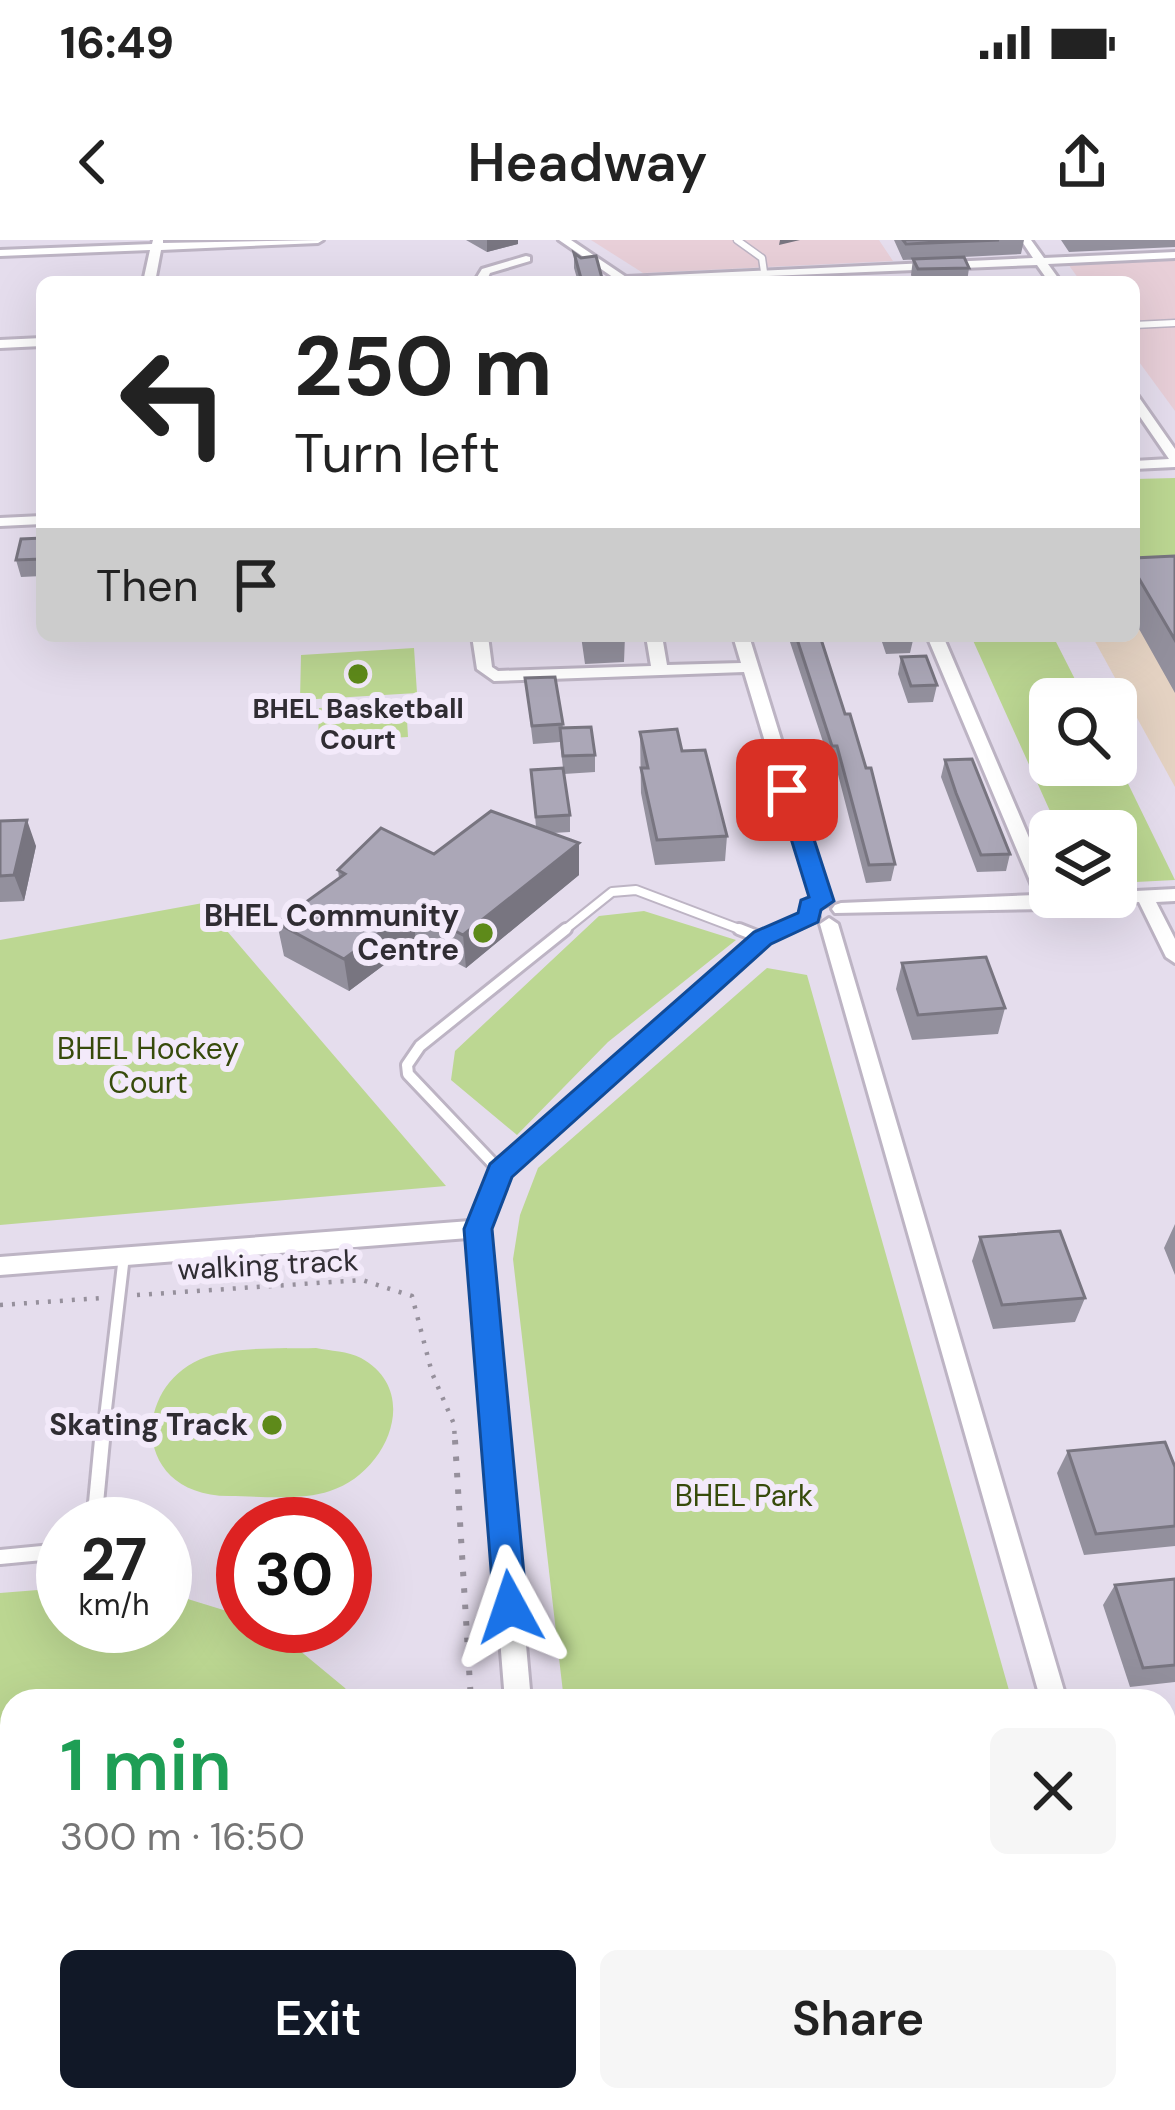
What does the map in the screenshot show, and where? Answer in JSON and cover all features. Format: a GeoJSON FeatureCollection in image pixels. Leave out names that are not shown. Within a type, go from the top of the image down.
{"type":"FeatureCollection","features":[{"type":"Feature","properties":{"kind":"street"},"geometry":{"type":"LineString","coordinates":[[0,253],[318,240]]}},
{"type":"Feature","properties":{"kind":"street"},"geometry":{"type":"LineString","coordinates":[[564,240],[618,276]]}},
{"type":"Feature","properties":{"kind":"street"},"geometry":{"type":"LineString","coordinates":[[1026,240],[1051,276]]}},
{"type":"Feature","properties":{"kind":"street"},"geometry":{"type":"LineString","coordinates":[[150,276],[157,243]]}},
{"type":"Feature","properties":{"kind":"street"},"geometry":{"type":"LineString","coordinates":[[782,276],[1175,255]]}},
{"type":"Feature","properties":{"kind":"street"},"geometry":{"type":"LineString","coordinates":[[483,276],[486,271],[526,260]]}},
{"type":"Feature","properties":{"kind":"street"},"geometry":{"type":"LineString","coordinates":[[0,344],[36,342]]}},
{"type":"Feature","properties":{"kind":"street"},"geometry":{"type":"LineString","coordinates":[[1140,408],[1175,461],[1140,464]]}},
{"type":"Feature","properties":{"kind":"street"},"geometry":{"type":"LineString","coordinates":[[1140,429],[1154,428]]}},
{"type":"Feature","properties":{"kind":"street"},"geometry":{"type":"LineString","coordinates":[[0,522],[36,520]]}},
{"type":"Feature","properties":{"kind":"street"},"geometry":{"type":"LineString","coordinates":[[481,642],[484,669],[494,676],[750,667]]}},
{"type":"Feature","properties":{"kind":"street"},"geometry":{"type":"LineString","coordinates":[[655,642],[660,671]]}},
{"type":"Feature","properties":{"kind":"street"},"geometry":{"type":"LineString","coordinates":[[743,642],[1051,1689]]}},
{"type":"Feature","properties":{"kind":"street"},"geometry":{"type":"LineString","coordinates":[[938,642],[1029,858]]}},
{"type":"Feature","properties":{"kind":"street"},"geometry":{"type":"LineString","coordinates":[[1137,897],[1175,895]]}},
{"type":"Feature","properties":{"kind":"street"},"geometry":{"type":"LineString","coordinates":[[1145,897],[1175,957]]}},
{"type":"Feature","properties":{"kind":"street"},"geometry":{"type":"LineString","coordinates":[[517,1689],[478,1229],[500,1172],[762,938],[825,912],[1029,904]]}},
{"type":"Feature","properties":{"kind":"street"},"geometry":{"type":"LineString","coordinates":[[0,1266],[478,1229]]}},
{"type":"Feature","properties":{"kind":"lane"},"geometry":{"type":"LineString","coordinates":[[737,240],[762,258],[766,276]]}},
{"type":"Feature","properties":{"kind":"lane"},"geometry":{"type":"LineString","coordinates":[[1140,326],[1175,323]]}},
{"type":"Feature","properties":{"kind":"lane"},"geometry":{"type":"LineString","coordinates":[[500,1172],[408,1074],[407,1065],[420,1046],[612,892],[636,890],[762,938]]}},
{"type":"Feature","properties":{"kind":"lane"},"geometry":{"type":"LineString","coordinates":[[97,1497],[124,1256]]}},
{"type":"Feature","properties":{"kind":"lane"},"geometry":{"type":"LineString","coordinates":[[0,1557],[36,1554]]}},
{"type":"Feature","properties":{"kind":"path","name":"walking track"},"geometry":{"type":"LineString","coordinates":[[0,1305],[362,1280],[412,1296],[432,1373],[454,1424],[470,1689]]}},
{"type":"Feature","properties":{"kind":"shaded area"},"geometry":{"type":"Polygon","coordinates":[[[591,240],[879,240],[893,261],[643,273],[591,240]]]}},
{"type":"Feature","properties":{"kind":"shaded area"},"geometry":{"type":"Polygon","coordinates":[[[1175,260],[1175,411],[1140,363],[1140,276],[1077,276],[1068,264],[1175,260]]]}},
{"type":"Feature","properties":{"kind":"shaded area"},"geometry":{"type":"Polygon","coordinates":[[[1175,585],[1175,787],[1137,718],[1137,678],[1115,678],[1095,642],[1140,642],[1140,587],[1175,585]]]}},
{"type":"Feature","properties":{"kind":"green space"},"geometry":{"type":"Polygon","coordinates":[[[1175,478],[1175,568],[1140,570],[1140,479],[1175,478]]]}},
{"type":"Feature","properties":{"kind":"green space"},"geometry":{"type":"Polygon","coordinates":[[[974,642],[1056,642],[1074,678],[1029,678],[1029,765],[974,642]]]}},
{"type":"Feature","properties":{"kind":"green space","name":"BHEL Basketball Court"},"geometry":{"type":"Polygon","coordinates":[[[414,648],[417,693],[300,700],[301,655],[414,648]]]}},
{"type":"Feature","properties":{"kind":"green space"},"geometry":{"type":"Polygon","coordinates":[[[406,703],[408,737],[318,742],[319,708],[406,703]]]}},
{"type":"Feature","properties":{"kind":"green space"},"geometry":{"type":"Polygon","coordinates":[[[1039,786],[1129,786],[1175,880],[1137,882],[1137,810],[1050,810],[1039,786]]]}},
{"type":"Feature","properties":{"kind":"green space","name":"BHEL Hockey Court"},"geometry":{"type":"Polygon","coordinates":[[[203,903],[446,1186],[0,1225],[0,940],[203,903]]]}},
{"type":"Feature","properties":{"kind":"green space"},"geometry":{"type":"Polygon","coordinates":[[[644,911],[736,940],[608,1042],[517,1135],[451,1080],[455,1051],[599,916],[644,911]]]}},
{"type":"Feature","properties":{"kind":"green space","name":"BHEL Park"},"geometry":{"type":"Polygon","coordinates":[[[767,968],[807,975],[1009,1689],[563,1689],[513,1259],[520,1215],[538,1168],[767,968]]]}},
{"type":"Feature","properties":{"kind":"green space","name":"Skating Track"},"geometry":{"type":"Polygon","coordinates":[[[316,1348],[345,1353],[380,1373],[390,1391],[390,1431],[367,1468],[350,1482],[319,1494],[229,1496],[196,1491],[173,1478],[158,1458],[152,1436],[154,1412],[164,1390],[182,1370],[206,1357],[316,1348]]]}},
{"type":"Feature","properties":{"kind":"green space"},"geometry":{"type":"Polygon","coordinates":[[[36,1590],[36,1653],[192,1653],[192,1600],[216,1608],[216,1653],[303,1653],[346,1689],[0,1689],[0,1593],[36,1590]]]}},
{"type":"Feature","properties":{"kind":"building"},"geometry":{"type":"Polygon","coordinates":[[[903,240],[999,240],[906,244],[903,240]]]}},
{"type":"Feature","properties":{"kind":"building"},"geometry":{"type":"Polygon","coordinates":[[[574,253],[581,258],[596,256],[601,276],[580,276],[574,253]]]}},
{"type":"Feature","properties":{"kind":"building"},"geometry":{"type":"Polygon","coordinates":[[[964,257],[969,268],[918,269],[913,259],[964,257]]]}},
{"type":"Feature","properties":{"kind":"building"},"geometry":{"type":"Polygon","coordinates":[[[36,538],[36,559],[16,560],[21,539],[36,538]]]}},
{"type":"Feature","properties":{"kind":"building"},"geometry":{"type":"Polygon","coordinates":[[[1175,556],[1175,640],[1140,580],[1140,558],[1175,556]]]}},
{"type":"Feature","properties":{"kind":"building"},"geometry":{"type":"Polygon","coordinates":[[[798,642],[822,642],[866,768],[871,768],[895,864],[869,865],[837,746],[832,746],[798,642]]]}},
{"type":"Feature","properties":{"kind":"building"},"geometry":{"type":"Polygon","coordinates":[[[926,656],[937,685],[911,686],[901,657],[926,656]]]}},
{"type":"Feature","properties":{"kind":"building"},"geometry":{"type":"Polygon","coordinates":[[[555,677],[563,724],[532,726],[525,678],[555,677]]]}},
{"type":"Feature","properties":{"kind":"building"},"geometry":{"type":"Polygon","coordinates":[[[591,727],[595,755],[563,756],[560,728],[591,727]]]}},
{"type":"Feature","properties":{"kind":"building"},"geometry":{"type":"Polygon","coordinates":[[[677,729],[682,751],[705,750],[727,836],[657,840],[641,768],[648,768],[640,732],[677,729]]]}},
{"type":"Feature","properties":{"kind":"building"},"geometry":{"type":"Polygon","coordinates":[[[972,759],[1010,854],[981,855],[956,793],[945,760],[972,759]]]}},
{"type":"Feature","properties":{"kind":"building"},"geometry":{"type":"Polygon","coordinates":[[[563,768],[570,815],[536,817],[531,770],[563,768]]]}},
{"type":"Feature","properties":{"kind":"building"},"geometry":{"type":"Polygon","coordinates":[[[491,811],[579,843],[463,935],[412,909],[344,959],[277,923],[345,874],[338,870],[381,828],[434,854],[491,811]]]}},
{"type":"Feature","properties":{"kind":"building"},"geometry":{"type":"Polygon","coordinates":[[[27,820],[14,875],[0,876],[0,821],[27,820]]]}},
{"type":"Feature","properties":{"kind":"building"},"geometry":{"type":"Polygon","coordinates":[[[986,957],[1005,1008],[918,1015],[902,963],[986,957]]]}},
{"type":"Feature","properties":{"kind":"building"},"geometry":{"type":"Polygon","coordinates":[[[1060,1231],[1085,1298],[1002,1305],[980,1237],[1060,1231]]]}},
{"type":"Feature","properties":{"kind":"building"},"geometry":{"type":"Polygon","coordinates":[[[1165,1442],[1175,1467],[1175,1526],[1096,1534],[1068,1451],[1165,1442]]]}},
{"type":"Feature","properties":{"kind":"building"},"geometry":{"type":"Polygon","coordinates":[[[1175,1579],[1175,1665],[1143,1668],[1115,1585],[1175,1579]]]}},
{"type":"Feature","properties":{"kind":"place","name":"BHEL Basketball Court"},"geometry":{"type":"Point","coordinates":[358,674]}},
{"type":"Feature","properties":{"kind":"place","name":"BHEL Community Centre"},"geometry":{"type":"Point","coordinates":[483,933]}},
{"type":"Feature","properties":{"kind":"place","name":"Skating Track"},"geometry":{"type":"Point","coordinates":[272,1425]}},
{"type":"Feature","properties":{"kind":"route"},"geometry":{"type":"LineString","coordinates":[[510,1607],[478,1229],[500,1172],[762,938],[810,917],[809,906],[822,901],[787,790]]}}]}
